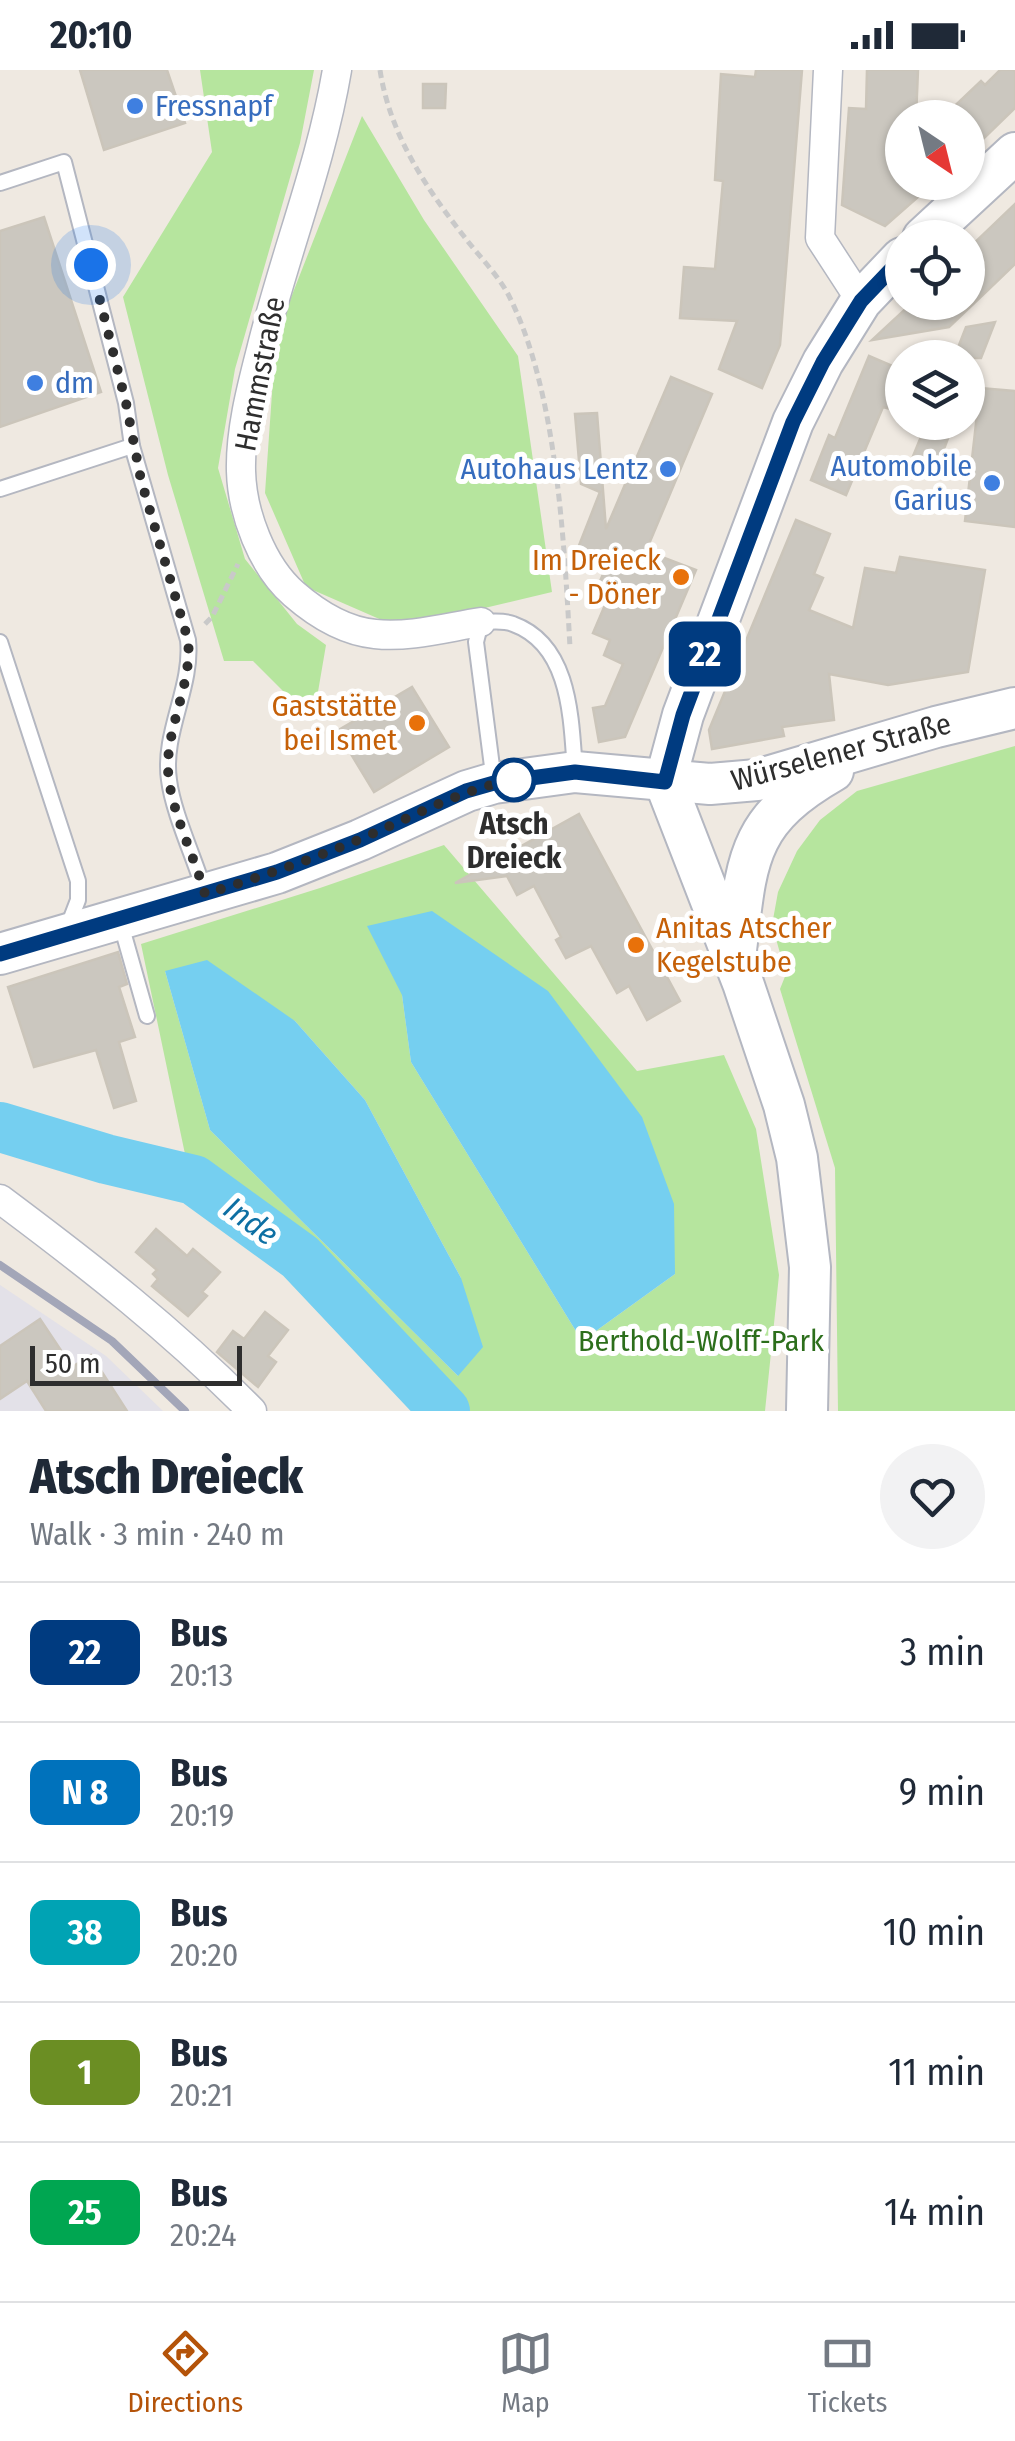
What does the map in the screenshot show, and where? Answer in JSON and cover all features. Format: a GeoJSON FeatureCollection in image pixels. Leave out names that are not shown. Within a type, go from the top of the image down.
{"type":"FeatureCollection","features":[{"type":"Feature","properties":{"kind":"main road"},"geometry":{"type":"LineString","coordinates":[[942,220],[1015,153]]}},
{"type":"Feature","properties":{"kind":"main road"},"geometry":{"type":"LineString","coordinates":[[808,1411],[810,1267],[797,1158],[784,1105],[734,959],[665,782],[683,715],[793,422],[823,362],[861,301],[885,276]]}},
{"type":"Feature","properties":{"kind":"main road","name":"Würselener Straße"},"geometry":{"type":"LineString","coordinates":[[0,954],[277,872],[360,840],[466,791],[494,783],[575,772],[710,784],[757,780],[1015,708]]}},
{"type":"Feature","properties":{"kind":"main road"},"geometry":{"type":"LineString","coordinates":[[734,959],[744,871],[767,826],[804,788],[878,744]]}},
{"type":"Feature","properties":{"kind":"street","name":"Hammstraße"},"geometry":{"type":"LineString","coordinates":[[337,70],[328,122],[248,398],[241,471],[252,530],[285,586],[316,613],[346,628],[376,635],[481,622]]}},
{"type":"Feature","properties":{"kind":"street"},"geometry":{"type":"LineString","coordinates":[[828,70],[820,238],[861,301]]}},
{"type":"Feature","properties":{"kind":"street"},"geometry":{"type":"LineString","coordinates":[[0,1199],[113,1283],[195,1353],[252,1411]]}},
{"type":"Feature","properties":{"kind":"lane"},"geometry":{"type":"LineString","coordinates":[[0,183],[64,162],[126,403],[132,446],[188,640],[190,654],[168,779],[205,894]]}},
{"type":"Feature","properties":{"kind":"lane"},"geometry":{"type":"LineString","coordinates":[[0,489],[132,446]]}},
{"type":"Feature","properties":{"kind":"lane"},"geometry":{"type":"LineString","coordinates":[[494,783],[476,642],[481,622],[511,622],[536,637],[554,658],[568,694],[575,772]]}},
{"type":"Feature","properties":{"kind":"lane"},"geometry":{"type":"LineString","coordinates":[[0,642],[78,882],[73,918],[63,935]]}},
{"type":"Feature","properties":{"kind":"lane"},"geometry":{"type":"LineString","coordinates":[[119,918],[147,1016]]}},
{"type":"Feature","properties":{"kind":"path"},"geometry":{"type":"LineString","coordinates":[[380,70],[402,144],[427,187],[506,291],[525,336],[539,383],[565,546],[570,660]]}},
{"type":"Feature","properties":{"kind":"path"},"geometry":{"type":"LineString","coordinates":[[222,598],[242,556]]}},
{"type":"Feature","properties":{"kind":"shaded area"},"geometry":{"type":"Polygon","coordinates":[[[0,1285],[106,1356],[163,1411],[0,1411],[0,1285]]]}},
{"type":"Feature","properties":{"kind":"green space"},"geometry":{"type":"Polygon","coordinates":[[[200,70],[314,70],[300,143],[235,369],[218,468],[245,559],[297,624],[326,645],[313,721],[253,661],[224,661],[168,475],[123,297],[212,152],[200,70]]]}},
{"type":"Feature","properties":{"kind":"green space"},"geometry":{"type":"Polygon","coordinates":[[[362,116],[424,220],[518,356],[552,592],[400,628],[306,587],[265,493],[276,336],[362,116]]]}},
{"type":"Feature","properties":{"kind":"green space"},"geometry":{"type":"Polygon","coordinates":[[[1015,746],[1015,1411],[838,1411],[835,1168],[780,989],[786,974],[772,925],[778,892],[797,851],[820,820],[857,791],[1015,746]]]}},
{"type":"Feature","properties":{"kind":"green space","name":"Berthold-Wolff-Park"},"geometry":{"type":"Polygon","coordinates":[[[444,845],[637,1071],[724,1055],[756,1129],[779,1275],[765,1411],[458,1411],[412,1354],[326,1268],[185,1154],[141,944],[444,845]],[[165,971],[210,1130],[458,1376],[461,1278],[365,1100],[295,1021],[165,971]],[[402,995],[411,1062],[582,1341],[675,1274],[402,995]]]}},
{"type":"Feature","properties":{"kind":"water"},"geometry":{"type":"Polygon","coordinates":[[[432,911],[548,991],[642,1117],[674,1204],[675,1274],[582,1341],[411,1062],[402,995],[367,926],[432,911]]]}},
{"type":"Feature","properties":{"kind":"water"},"geometry":{"type":"Polygon","coordinates":[[[207,960],[295,1021],[365,1100],[461,1278],[483,1347],[458,1376],[210,1130],[165,971],[207,960]]]}},
{"type":"Feature","properties":{"kind":"building","name":"Fressnapf"},"geometry":{"type":"Polygon","coordinates":[[[80,70],[167,70],[185,123],[104,150],[80,70]]]}},
{"type":"Feature","properties":{"kind":"building"},"geometry":{"type":"Polygon","coordinates":[[[756,70],[802,70],[780,345],[762,388],[719,369],[737,321],[680,318],[684,267],[715,269],[723,181],[715,180],[721,74],[755,77],[756,70]]]}},
{"type":"Feature","properties":{"kind":"building"},"geometry":{"type":"Polygon","coordinates":[[[867,70],[918,70],[917,100],[885,100],[885,200],[915,200],[892,220],[885,220],[885,226],[842,205],[849,108],[866,109],[867,70]]]}},
{"type":"Feature","properties":{"kind":"building"},"geometry":{"type":"Polygon","coordinates":[[[1000,70],[1015,70],[1015,108],[985,137],[985,100],[961,100],[981,81],[985,85],[1000,70]]]}},
{"type":"Feature","properties":{"kind":"building"},"geometry":{"type":"Polygon","coordinates":[[[423,84],[446,84],[445,108],[423,108],[423,84]]]}},
{"type":"Feature","properties":{"kind":"building"},"geometry":{"type":"Polygon","coordinates":[[[1015,204],[1015,264],[985,293],[985,233],[1015,204]]]}},
{"type":"Feature","properties":{"kind":"building"},"geometry":{"type":"Polygon","coordinates":[[[44,217],[101,392],[0,427],[0,231],[44,217]]]}},
{"type":"Feature","properties":{"kind":"building"},"geometry":{"type":"Polygon","coordinates":[[[894,320],[956,320],[949,327],[872,340],[894,320]]]}},
{"type":"Feature","properties":{"kind":"building"},"geometry":{"type":"Polygon","coordinates":[[[995,322],[985,348],[985,340],[961,340],[966,327],[995,322]]]}},
{"type":"Feature","properties":{"kind":"building"},"geometry":{"type":"Polygon","coordinates":[[[869,356],[885,363],[885,408],[846,495],[811,480],[829,435],[835,438],[869,356]]]}},
{"type":"Feature","properties":{"kind":"building"},"geometry":{"type":"Polygon","coordinates":[[[671,377],[712,394],[646,551],[696,570],[625,737],[599,742],[593,708],[605,706],[623,664],[604,655],[610,640],[593,633],[608,598],[595,593],[609,560],[578,548],[600,492],[581,484],[575,414],[597,413],[606,529],[671,377]]]}},
{"type":"Feature","properties":{"kind":"building","name":"Automobile Garius"},"geometry":{"type":"Polygon","coordinates":[[[985,388],[1015,391],[1015,527],[965,521],[974,440],[985,440],[985,388]]]}},
{"type":"Feature","properties":{"kind":"building"},"geometry":{"type":"Polygon","coordinates":[[[920,440],[947,440],[934,476],[909,466],[920,440]]]}},
{"type":"Feature","properties":{"kind":"building"},"geometry":{"type":"Polygon","coordinates":[[[796,520],[830,534],[814,574],[823,578],[809,610],[853,628],[865,568],[896,573],[900,557],[985,570],[968,672],[888,685],[829,674],[834,720],[782,727],[784,736],[712,749],[709,730],[796,520]]]}},
{"type":"Feature","properties":{"kind":"building"},"geometry":{"type":"Polygon","coordinates":[[[412,687],[449,747],[374,792],[337,731],[412,687]]]}},
{"type":"Feature","properties":{"kind":"building"},"geometry":{"type":"Polygon","coordinates":[[[579,814],[680,1001],[647,1020],[629,986],[617,993],[591,946],[566,958],[556,940],[561,937],[534,886],[517,895],[507,876],[455,883],[579,814]]]}},
{"type":"Feature","properties":{"kind":"building"},"geometry":{"type":"Polygon","coordinates":[[[118,952],[127,984],[119,987],[135,1037],[119,1042],[136,1101],[114,1108],[96,1050],[34,1067],[8,987],[118,952]]]}},
{"type":"Feature","properties":{"kind":"building"},"geometry":{"type":"Polygon","coordinates":[[[156,1229],[187,1256],[193,1249],[220,1272],[202,1292],[207,1296],[188,1316],[152,1286],[158,1279],[153,1274],[157,1270],[136,1252],[156,1229]]]}},
{"type":"Feature","properties":{"kind":"building"},"geometry":{"type":"Polygon","coordinates":[[[265,1312],[288,1330],[268,1356],[276,1362],[258,1387],[217,1352],[233,1331],[244,1339],[265,1312]]]}},
{"type":"Feature","properties":{"kind":"building"},"geometry":{"type":"Polygon","coordinates":[[[40,1319],[72,1367],[91,1355],[127,1411],[46,1411],[27,1381],[0,1399],[0,1346],[40,1319]]]}},
{"type":"Feature","properties":{"kind":"waterway","name":"Inde"},"geometry":{"type":"LineString","coordinates":[[0,1127],[194,1180],[300,1257],[445,1411]]}},
{"type":"Feature","properties":{"kind":"railway"},"geometry":{"type":"LineString","coordinates":[[0,1265],[112,1341],[185,1411]]}},
{"type":"Feature","properties":{"kind":"bus line","name":"22"},"geometry":{"type":"LineString","coordinates":[[0,954],[277,872],[360,840],[466,791],[494,783],[575,772],[665,782],[683,715],[793,422],[823,362],[861,301],[885,276]]}},
{"type":"Feature","properties":{"kind":"place","name":"Fressnapf"},"geometry":{"type":"Point","coordinates":[135,106]}},
{"type":"Feature","properties":{"kind":"place","name":"dm"},"geometry":{"type":"Point","coordinates":[35,383]}},
{"type":"Feature","properties":{"kind":"place","name":"Autohaus Lentz"},"geometry":{"type":"Point","coordinates":[668,469]}},
{"type":"Feature","properties":{"kind":"place","name":"Automobile Garius"},"geometry":{"type":"Point","coordinates":[992,483]}},
{"type":"Feature","properties":{"kind":"place","name":"Im Dreieck - Döner"},"geometry":{"type":"Point","coordinates":[681,577]}},
{"type":"Feature","properties":{"kind":"place","name":"Gaststätte bei Ismet"},"geometry":{"type":"Point","coordinates":[417,723]}},
{"type":"Feature","properties":{"kind":"place","name":"Atsch Dreieck"},"geometry":{"type":"Point","coordinates":[514,780]}},
{"type":"Feature","properties":{"kind":"place","name":"Anitas Atscher Kegelstube"},"geometry":{"type":"Point","coordinates":[636,945]}},
{"type":"Feature","properties":{"kind":"route"},"geometry":{"type":"LineString","coordinates":[[91,265],[126,403],[132,446],[188,640],[190,654],[168,779],[205,894],[360,840],[466,791],[522,778],[514,780]]}}]}
